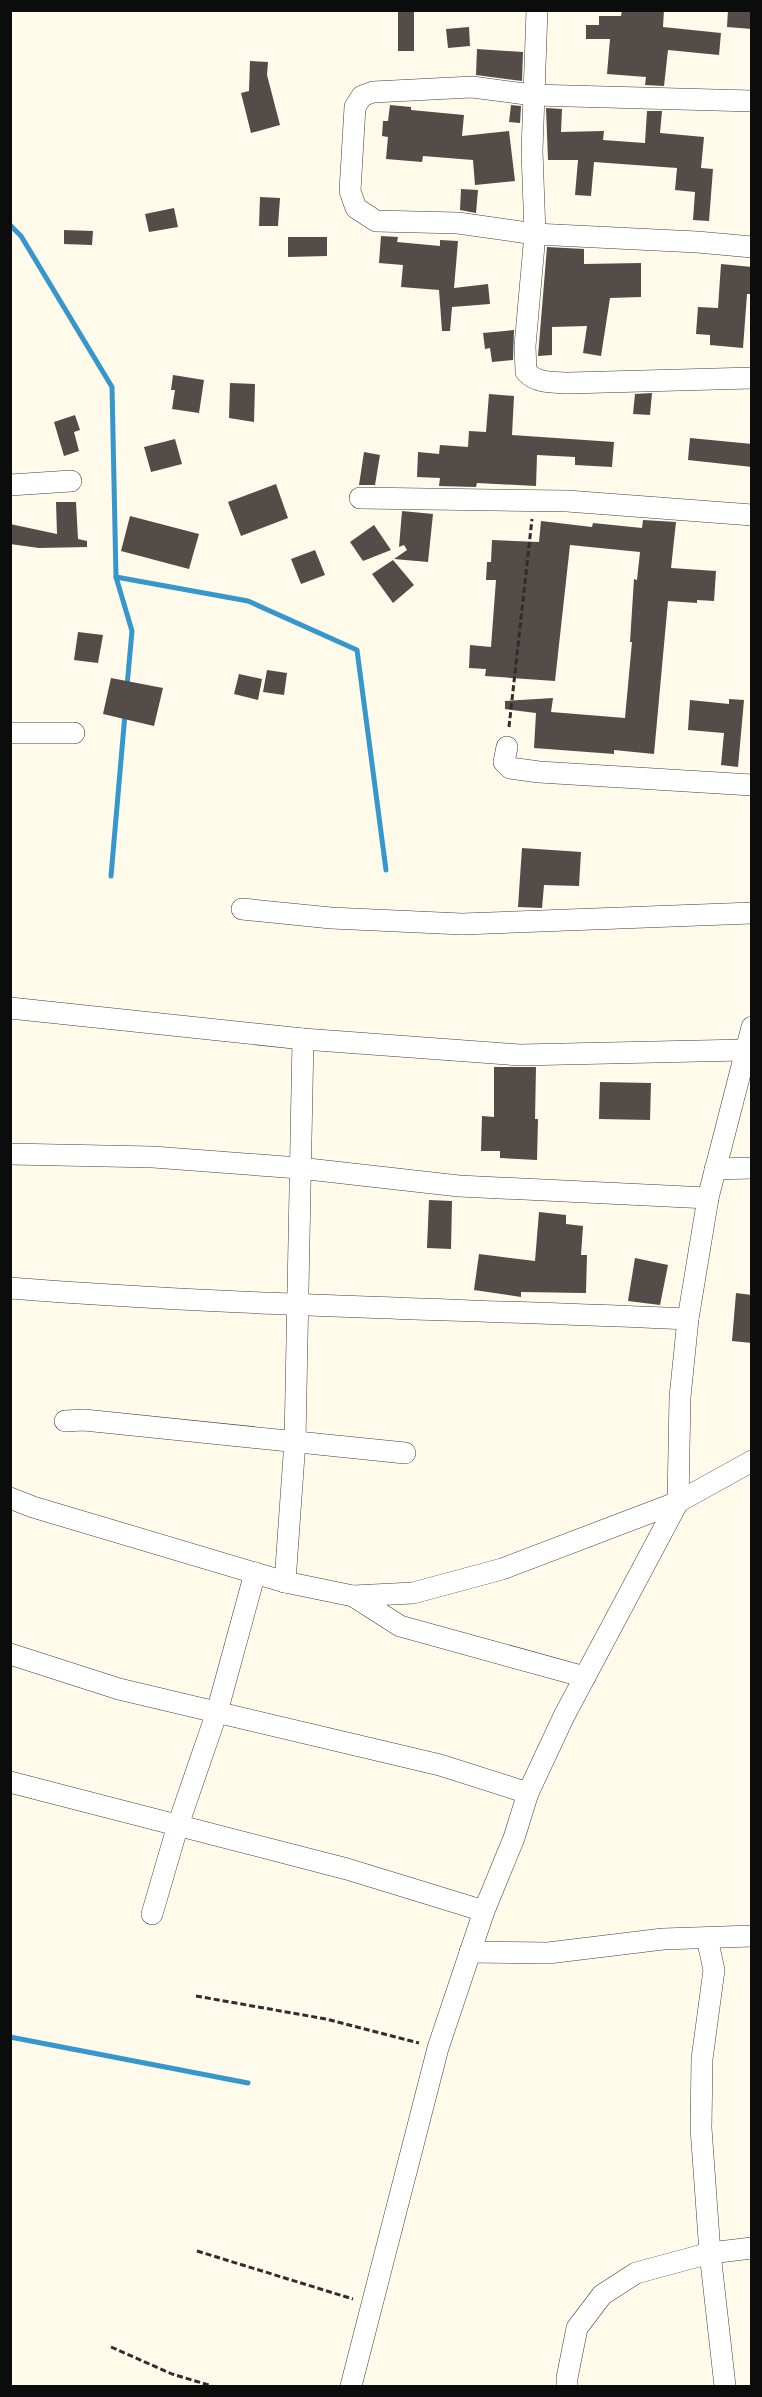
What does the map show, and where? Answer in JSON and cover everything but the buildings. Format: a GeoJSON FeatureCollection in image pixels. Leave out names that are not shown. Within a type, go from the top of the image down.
{"type":"FeatureCollection","features":[{"type":"Feature","properties":{"kind":"street"},"geometry":{"type":"LineString","coordinates":[[537,10],[533,95],[536,234],[525,359],[526,372],[532,378],[542,382],[569,383],[752,378]]}},
{"type":"Feature","properties":{"kind":"street"},"geometry":{"type":"LineString","coordinates":[[752,101],[533,95],[472,87],[373,92],[362,96],[355,107],[351,191],[356,208],[376,221],[458,223],[536,234],[752,247]]}},
{"type":"Feature","properties":{"kind":"street"},"geometry":{"type":"LineString","coordinates":[[10,485],[71,481]]}},
{"type":"Feature","properties":{"kind":"street"},"geometry":{"type":"LineString","coordinates":[[360,498],[535,499],[752,515]]}},
{"type":"Feature","properties":{"kind":"street"},"geometry":{"type":"LineString","coordinates":[[10,733],[74,733]]}},
{"type":"Feature","properties":{"kind":"street"},"geometry":{"type":"LineString","coordinates":[[507,747],[504,762],[510,768],[539,772],[752,785]]}},
{"type":"Feature","properties":{"kind":"street"},"geometry":{"type":"LineString","coordinates":[[242,909],[331,918],[462,924],[752,913]]}},
{"type":"Feature","properties":{"kind":"street"},"geometry":{"type":"LineString","coordinates":[[10,1008],[303,1039],[520,1055],[749,1039],[708,1198],[688,1319],[680,1397],[678,1502],[585,1677],[528,1793],[514,1838],[484,1911],[438,2048],[351,2386]]}},
{"type":"Feature","properties":{"kind":"street"},"geometry":{"type":"LineString","coordinates":[[285,1582],[295,1441],[303,1039]]}},
{"type":"Feature","properties":{"kind":"street"},"geometry":{"type":"LineString","coordinates":[[10,1154],[153,1157],[299,1168],[459,1186],[708,1198]]}},
{"type":"Feature","properties":{"kind":"street"},"geometry":{"type":"LineString","coordinates":[[715,1169],[752,1168]]}},
{"type":"Feature","properties":{"kind":"street"},"geometry":{"type":"LineString","coordinates":[[10,1288],[121,1297],[298,1306],[436,1308],[688,1319]]}},
{"type":"Feature","properties":{"kind":"street"},"geometry":{"type":"LineString","coordinates":[[65,1420],[295,1441],[405,1454]]}},
{"type":"Feature","properties":{"kind":"street"},"geometry":{"type":"LineString","coordinates":[[10,1498],[54,1514],[255,1574],[353,1596],[413,1593],[502,1569],[678,1502],[752,1461]]}},
{"type":"Feature","properties":{"kind":"street"},"geometry":{"type":"LineString","coordinates":[[152,1914],[178,1826],[217,1712],[255,1574]]}},
{"type":"Feature","properties":{"kind":"street"},"geometry":{"type":"LineString","coordinates":[[353,1596],[400,1626],[585,1677]]}},
{"type":"Feature","properties":{"kind":"street"},"geometry":{"type":"LineString","coordinates":[[10,1654],[119,1689],[440,1765],[528,1793]]}},
{"type":"Feature","properties":{"kind":"street"},"geometry":{"type":"LineString","coordinates":[[10,1782],[347,1869],[484,1911]]}},
{"type":"Feature","properties":{"kind":"street"},"geometry":{"type":"LineString","coordinates":[[470,1952],[548,1953],[663,1939],[752,1936]]}},
{"type":"Feature","properties":{"kind":"street"},"geometry":{"type":"LineString","coordinates":[[708,1938],[714,1970],[702,2059],[701,2128],[710,2253],[725,2386]]}},
{"type":"Feature","properties":{"kind":"street"},"geometry":{"type":"LineString","coordinates":[[567,2386],[577,2328],[602,2295],[636,2273],[710,2253],[752,2248]]}},
{"type":"Feature","properties":{"kind":"path"},"geometry":{"type":"LineString","coordinates":[[507,747],[535,499]]}},
{"type":"Feature","properties":{"kind":"path"},"geometry":{"type":"LineString","coordinates":[[196,1996],[326,2019],[438,2048]]}},
{"type":"Feature","properties":{"kind":"path"},"geometry":{"type":"LineString","coordinates":[[197,2251],[373,2305]]}},
{"type":"Feature","properties":{"kind":"path"},"geometry":{"type":"LineString","coordinates":[[111,2347],[172,2374],[212,2386]]}},
{"type":"Feature","properties":{"kind":"waterway"},"geometry":{"type":"LineString","coordinates":[[10,225],[21,236],[112,387],[116,577],[132,631],[127,686]]}},
{"type":"Feature","properties":{"kind":"waterway"},"geometry":{"type":"LineString","coordinates":[[116,577],[248,601],[357,650],[386,870]]}},
{"type":"Feature","properties":{"kind":"waterway"},"geometry":{"type":"LineString","coordinates":[[111,876],[125,714]]}},
{"type":"Feature","properties":{"kind":"waterway"},"geometry":{"type":"LineString","coordinates":[[10,2037],[248,2083]]}}]}
